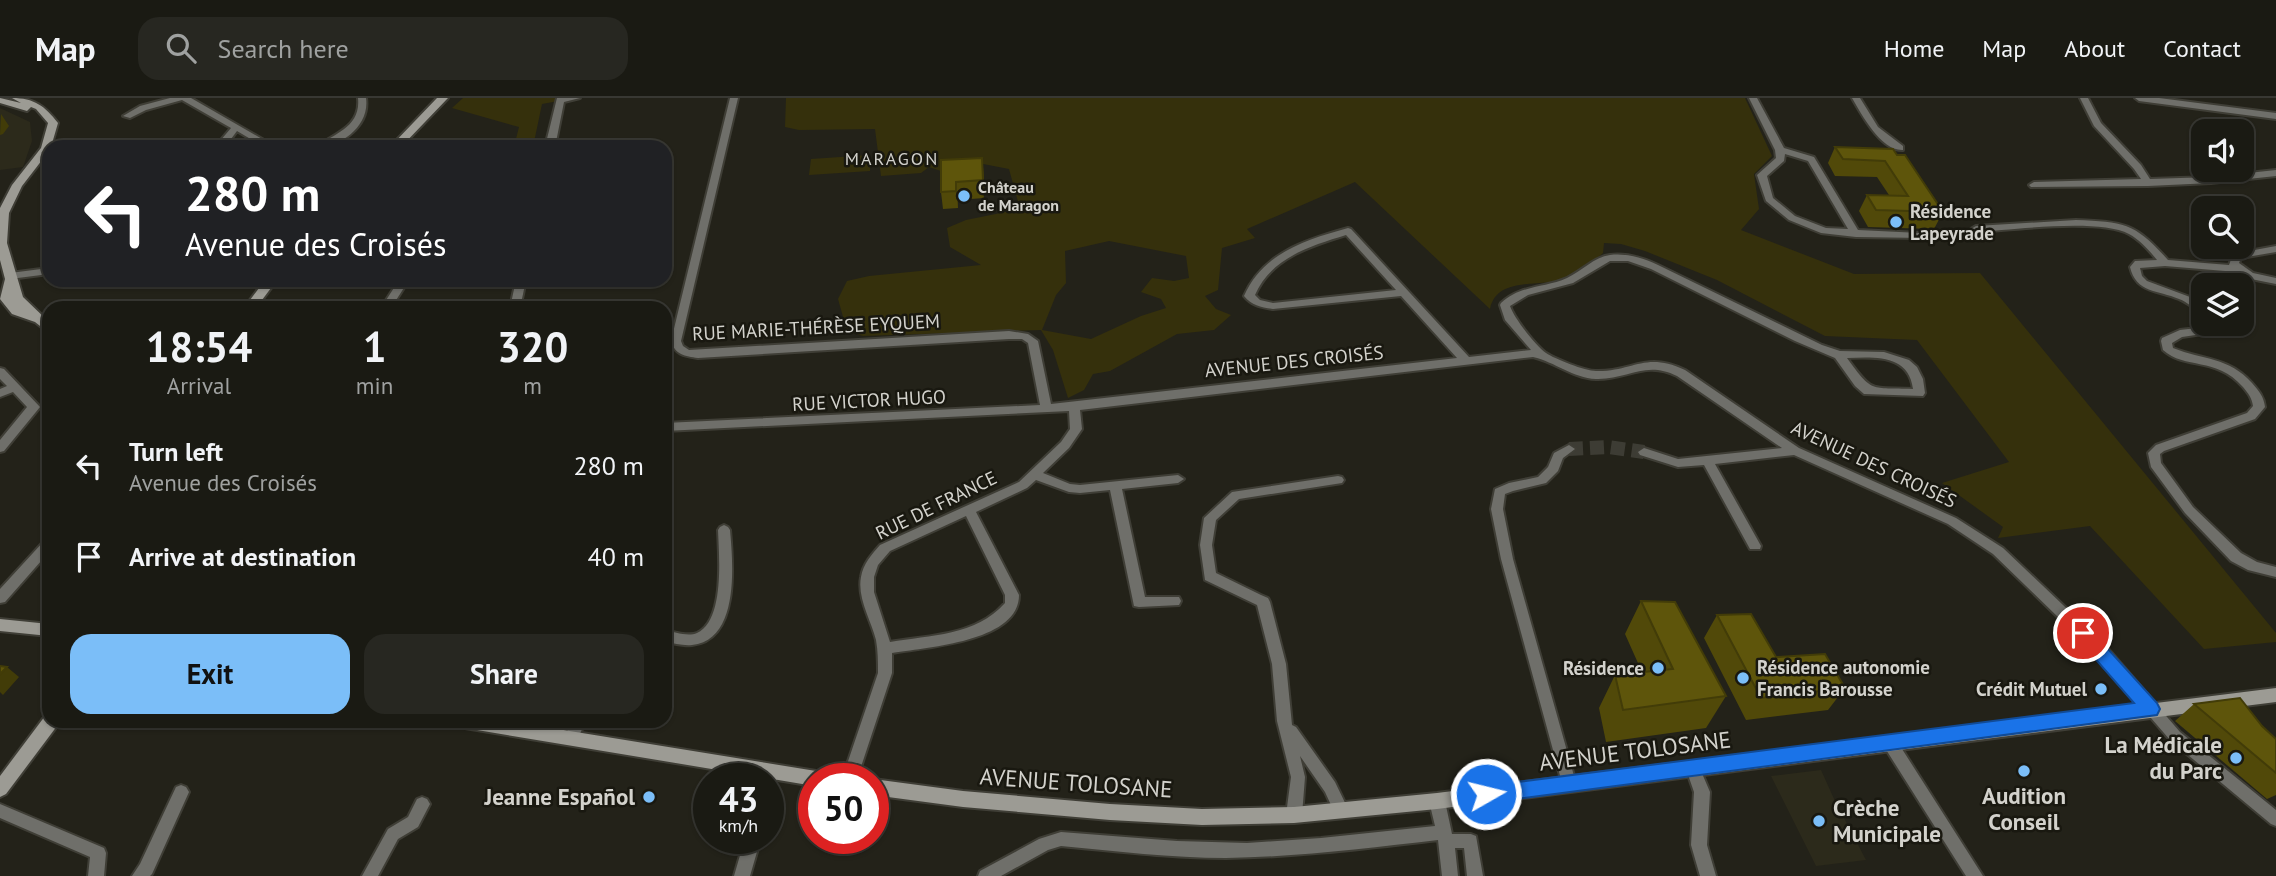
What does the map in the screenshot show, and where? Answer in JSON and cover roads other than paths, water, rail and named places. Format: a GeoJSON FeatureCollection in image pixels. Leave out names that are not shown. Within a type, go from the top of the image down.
{"type":"FeatureCollection","features":[{"type":"Feature","properties":{"kind":"main road"},"geometry":{"type":"LineString","coordinates":[[17,98],[40,107],[48,115],[53,123],[49,140]]}},
{"type":"Feature","properties":{"kind":"main road"},"geometry":{"type":"LineString","coordinates":[[402,140],[443,98]]}},
{"type":"Feature","properties":{"kind":"main road"},"geometry":{"type":"LineString","coordinates":[[0,100],[31,110],[52,133]]}},
{"type":"Feature","properties":{"kind":"main road"},"geometry":{"type":"LineString","coordinates":[[42,153],[17,185],[3,213],[0,243],[11,278],[9,304],[18,313],[42,325]]}},
{"type":"Feature","properties":{"kind":"main road"},"geometry":{"type":"LineString","coordinates":[[0,625],[42,629]]}},
{"type":"Feature","properties":{"kind":"main road","name":"AVENUE TOLOSANE"},"geometry":{"type":"LineString","coordinates":[[889,789],[988,802],[1110,812],[1202,817],[1294,815],[1437,801],[2151,709],[2276,696]]}},
{"type":"Feature","properties":{"kind":"main road"},"geometry":{"type":"LineString","coordinates":[[0,789],[45,728]]}},
{"type":"Feature","properties":{"kind":"main road"},"geometry":{"type":"LineString","coordinates":[[509,728],[693,763]]}},
{"type":"Feature","properties":{"kind":"street"},"geometry":{"type":"LineString","coordinates":[[127,116],[143,108],[182,98],[258,140]]}},
{"type":"Feature","properties":{"kind":"street"},"geometry":{"type":"LineString","coordinates":[[334,140],[357,122],[364,107],[362,98]]}},
{"type":"Feature","properties":{"kind":"street"},"geometry":{"type":"LineString","coordinates":[[552,140],[561,99],[576,98]]}},
{"type":"Feature","properties":{"kind":"street","name":"RUE MARIE-THÉRÈSE EYQUEM"},"geometry":{"type":"LineString","coordinates":[[734,98],[676,341],[678,348],[686,353],[698,354],[995,335],[1024,336],[1033,341],[1037,352],[1046,408]]}},
{"type":"Feature","properties":{"kind":"street"},"geometry":{"type":"LineString","coordinates":[[1753,98],[1780,150],[1781,159],[1762,176],[1769,199],[1792,218],[1824,231],[1920,236]]}},
{"type":"Feature","properties":{"kind":"street"},"geometry":{"type":"LineString","coordinates":[[1856,98],[1875,128],[1899,148]]}},
{"type":"Feature","properties":{"kind":"street"},"geometry":{"type":"LineString","coordinates":[[2084,98],[2097,124],[2138,167],[2148,183]]}},
{"type":"Feature","properties":{"kind":"street"},"geometry":{"type":"LineString","coordinates":[[2139,98],[2276,116]]}},
{"type":"Feature","properties":{"kind":"street"},"geometry":{"type":"LineString","coordinates":[[226,140],[235,128]]}},
{"type":"Feature","properties":{"kind":"street"},"geometry":{"type":"LineString","coordinates":[[1780,150],[1811,159],[1856,234]]}},
{"type":"Feature","properties":{"kind":"street"},"geometry":{"type":"LineString","coordinates":[[2138,167],[2169,181]]}},
{"type":"Feature","properties":{"kind":"street"},"geometry":{"type":"LineString","coordinates":[[2034,185],[2211,180],[2276,173]]}},
{"type":"Feature","properties":{"kind":"street"},"geometry":{"type":"LineString","coordinates":[[1976,229],[2106,225],[2136,234],[2165,262]]}},
{"type":"Feature","properties":{"kind":"street"},"geometry":{"type":"LineString","coordinates":[[1405,292],[1273,306],[1256,302],[1249,296],[1253,282],[1279,259],[1313,242],[1348,231],[1405,292],[1467,362]]}},
{"type":"Feature","properties":{"kind":"street"},"geometry":{"type":"LineString","coordinates":[[2236,269],[2233,260],[2237,256],[2276,249]]}},
{"type":"Feature","properties":{"kind":"street"},"geometry":{"type":"LineString","coordinates":[[1541,354],[1509,318],[1505,305],[1513,295],[1578,278],[1597,262],[1609,258],[1636,259],[1720,297],[1812,346],[1839,355],[1888,355],[1899,358],[1907,364],[1919,385],[1919,393],[1868,390],[1858,383],[1839,355]]}},
{"type":"Feature","properties":{"kind":"street"},"geometry":{"type":"LineString","coordinates":[[2191,298],[2155,289],[2141,282],[2134,267],[2139,263],[2165,262],[2236,269],[2250,276],[2276,281]]}},
{"type":"Feature","properties":{"kind":"street"},"geometry":{"type":"LineString","coordinates":[[11,278],[42,272]]}},
{"type":"Feature","properties":{"kind":"street"},"geometry":{"type":"LineString","coordinates":[[2191,333],[2180,334],[2166,341],[2168,350],[2179,356],[2212,360],[2228,367],[2245,382],[2259,400],[2259,407],[2251,416],[2160,447],[2154,453],[2155,464],[2189,510],[2236,557],[2253,566],[2276,572]]}},
{"type":"Feature","properties":{"kind":"street","name":"AVENUE DES CROISÉS"},"geometry":{"type":"LineString","coordinates":[[1074,407],[1541,354],[1557,364],[1583,373],[1612,373],[1650,363],[1671,367],[1795,451],[1952,521],[1998,551],[2099,648],[2175,736],[2276,819]]}},
{"type":"Feature","properties":{"kind":"street"},"geometry":{"type":"LineString","coordinates":[[0,372],[34,408],[0,448]]}},
{"type":"Feature","properties":{"kind":"street"},"geometry":{"type":"LineString","coordinates":[[0,393],[14,387]]}},
{"type":"Feature","properties":{"kind":"street","name":"RUE VICTOR HUGO"},"geometry":{"type":"LineString","coordinates":[[672,427],[1074,407]]}},
{"type":"Feature","properties":{"kind":"street","name":"RUE DE FRANCE"},"geometry":{"type":"LineString","coordinates":[[854,763],[885,673],[886,648],[865,583],[873,559],[885,548],[1023,485],[1065,445],[1076,429],[1074,407]]}},
{"type":"Feature","properties":{"kind":"street"},"geometry":{"type":"LineString","coordinates":[[1569,449],[1558,456],[1552,474],[1543,480],[1509,486],[1499,492],[1497,509],[1507,559],[1569,783]]}},
{"type":"Feature","properties":{"kind":"street"},"geometry":{"type":"LineString","coordinates":[[1644,452],[1678,463],[1795,451]]}},
{"type":"Feature","properties":{"kind":"street"},"geometry":{"type":"LineString","coordinates":[[1707,460],[1755,546]]}},
{"type":"Feature","properties":{"kind":"street"},"geometry":{"type":"LineString","coordinates":[[1036,475],[1069,488],[1178,479]]}},
{"type":"Feature","properties":{"kind":"street"},"geometry":{"type":"LineString","coordinates":[[1294,815],[1298,777],[1284,721],[1279,664],[1263,602],[1210,576],[1206,545],[1210,518],[1236,495],[1338,480]]}},
{"type":"Feature","properties":{"kind":"street"},"geometry":{"type":"LineString","coordinates":[[1115,485],[1139,603],[1174,601]]}},
{"type":"Feature","properties":{"kind":"street"},"geometry":{"type":"LineString","coordinates":[[886,648],[965,634],[1000,620],[1012,605],[1012,595],[968,510]]}},
{"type":"Feature","properties":{"kind":"street"},"geometry":{"type":"LineString","coordinates":[[672,637],[689,640],[702,638],[720,617],[726,569],[724,530]]}},
{"type":"Feature","properties":{"kind":"street"},"geometry":{"type":"LineString","coordinates":[[0,598],[42,552]]}},
{"type":"Feature","properties":{"kind":"street"},"geometry":{"type":"LineString","coordinates":[[1284,721],[1330,787],[1341,811]]}},
{"type":"Feature","properties":{"kind":"street"},"geometry":{"type":"LineString","coordinates":[[570,738],[575,728]]}},
{"type":"Feature","properties":{"kind":"street"},"geometry":{"type":"LineString","coordinates":[[1890,743],[1976,876]]}},
{"type":"Feature","properties":{"kind":"street"},"geometry":{"type":"LineString","coordinates":[[1693,769],[1702,792],[1699,845],[1708,876]]}},
{"type":"Feature","properties":{"kind":"street"},"geometry":{"type":"LineString","coordinates":[[140,876],[146,869],[181,792]]}},
{"type":"Feature","properties":{"kind":"street"},"geometry":{"type":"LineString","coordinates":[[1437,801],[1450,876]]}},
{"type":"Feature","properties":{"kind":"street"},"geometry":{"type":"LineString","coordinates":[[370,876],[393,834],[412,822],[422,804]]}},
{"type":"Feature","properties":{"kind":"street"},"geometry":{"type":"LineString","coordinates":[[0,811],[98,853],[96,876]]}},
{"type":"Feature","properties":{"kind":"street"},"geometry":{"type":"LineString","coordinates":[[986,876],[1044,844],[1060,839],[1204,850],[1247,850],[1445,836],[1471,841],[1475,876]]}},
{"type":"Feature","properties":{"kind":"street"},"geometry":{"type":"LineString","coordinates":[[742,876],[748,854]]}},
{"type":"Feature","properties":{"kind":"tunnel"},"geometry":{"type":"LineString","coordinates":[[1569,449],[1608,447],[1644,452]]}},
{"type":"Feature","properties":{"kind":"place","name":"Château de Maragon"},"geometry":{"type":"Point","coordinates":[964,196]}},
{"type":"Feature","properties":{"kind":"place","name":"Résidence Lapeyrade"},"geometry":{"type":"Point","coordinates":[1896,222]}},
{"type":"Feature","properties":{"kind":"place","name":"Résidence"},"geometry":{"type":"Point","coordinates":[1658,668]}},
{"type":"Feature","properties":{"kind":"place","name":"Résidence autonomie Francis Barousse"},"geometry":{"type":"Point","coordinates":[1743,678]}},
{"type":"Feature","properties":{"kind":"place","name":"Crédit Mutuel"},"geometry":{"type":"Point","coordinates":[2101,689]}},
{"type":"Feature","properties":{"kind":"place","name":"La Médicale du Parc"},"geometry":{"type":"Point","coordinates":[2236,758]}},
{"type":"Feature","properties":{"kind":"place","name":"Audition Conseil"},"geometry":{"type":"Point","coordinates":[2024,771]}},
{"type":"Feature","properties":{"kind":"place","name":"Jeanne Español"},"geometry":{"type":"Point","coordinates":[649,797]}},
{"type":"Feature","properties":{"kind":"place","name":"Crèche Municipale"},"geometry":{"type":"Point","coordinates":[1819,821]}},
{"type":"Feature","properties":{"kind":"district","name":"MARAGON"},"geometry":{"type":"Point","coordinates":[892,159]}}]}
